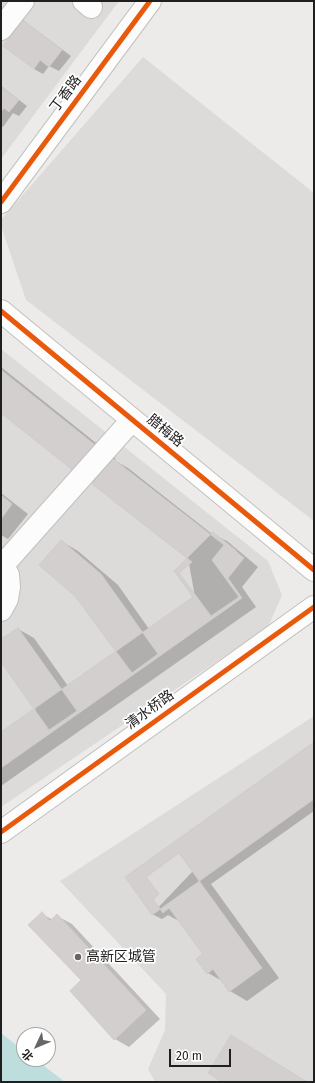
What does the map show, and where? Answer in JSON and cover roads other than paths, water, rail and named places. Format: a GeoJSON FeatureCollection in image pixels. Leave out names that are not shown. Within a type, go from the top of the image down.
{"type":"FeatureCollection","features":[{"type":"Feature","properties":{"kind":"street"},"geometry":{"type":"LineString","coordinates":[[1,29],[23,1]]}},
{"type":"Feature","properties":{"kind":"street","name":"丁香路"},"geometry":{"type":"LineString","coordinates":[[1,202],[150,1]]}},
{"type":"Feature","properties":{"kind":"street","name":"腊梅路"},"geometry":{"type":"LineString","coordinates":[[1,311],[314,570]]}},
{"type":"Feature","properties":{"kind":"street"},"geometry":{"type":"LineString","coordinates":[[1,610],[7,599],[9,587],[8,576],[2,563],[132,420]]}},
{"type":"Feature","properties":{"kind":"street","name":"清水桥路"},"geometry":{"type":"LineString","coordinates":[[1,832],[314,607]]}},
{"type":"Feature","properties":{"kind":"water"},"geometry":{"type":"Polygon","coordinates":[[[1,1033],[16,1045],[16,1067],[45,1067],[65,1082],[1,1082],[1,1033]]]}},
{"type":"Feature","properties":{"kind":"place","name":"高新区城管"},"geometry":{"type":"Point","coordinates":[78,957]}}]}
